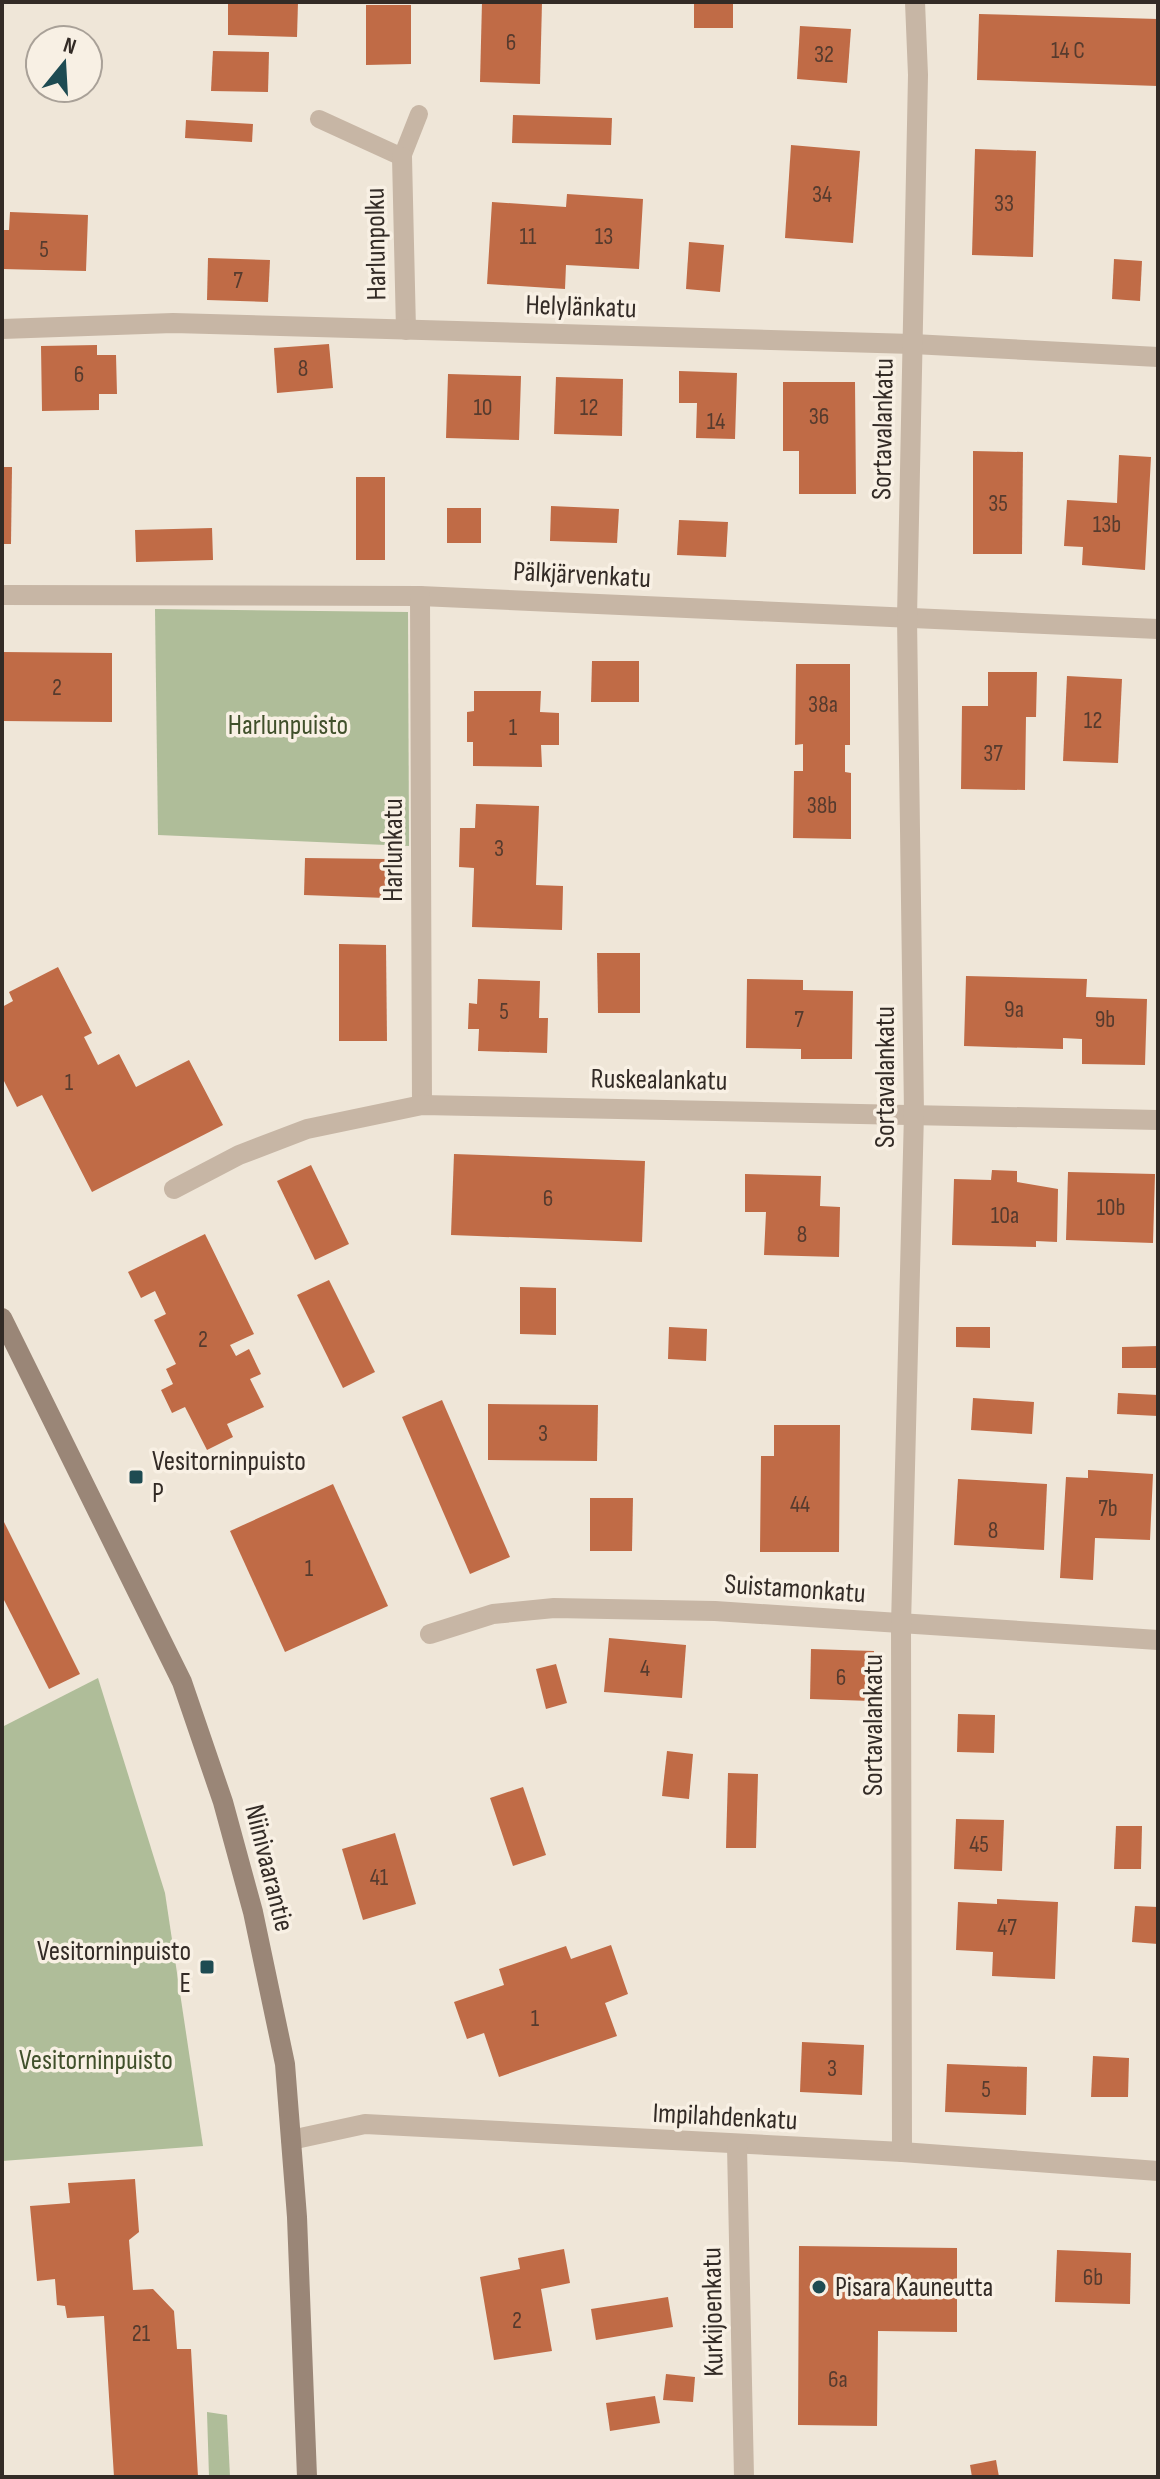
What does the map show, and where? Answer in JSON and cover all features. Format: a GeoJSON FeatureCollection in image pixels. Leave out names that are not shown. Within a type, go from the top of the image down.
{"type":"FeatureCollection","features":[{"type":"Feature","properties":{"kind":"main road","name":"Niinivaarantie"},"geometry":{"type":"LineString","coordinates":[[2,1318],[161,1639],[193,1713],[223,1802],[253,1912],[285,2064],[307,2477]]}},
{"type":"Feature","properties":{"kind":"street","name":"Sortavalankatu"},"geometry":{"type":"LineString","coordinates":[[902,2152],[901,1625],[914,1113],[907,618],[918,75],[915,2]]}},
{"type":"Feature","properties":{"kind":"street","name":"Harlunpolku"},"geometry":{"type":"LineString","coordinates":[[402,157],[406,330]]}},
{"type":"Feature","properties":{"kind":"street","name":"Helylänkatu"},"geometry":{"type":"LineString","coordinates":[[2,329],[173,323],[913,344],[1158,357]]}},
{"type":"Feature","properties":{"kind":"street","name":"Pälkjärvenkatu"},"geometry":{"type":"LineString","coordinates":[[2,595],[420,596],[1158,629]]}},
{"type":"Feature","properties":{"kind":"street","name":"Harlunkatu"},"geometry":{"type":"LineString","coordinates":[[420,596],[422,1105]]}},
{"type":"Feature","properties":{"kind":"street","name":"Ruskealankatu"},"geometry":{"type":"LineString","coordinates":[[174,1189],[239,1155],[307,1129],[422,1105],[1158,1120]]}},
{"type":"Feature","properties":{"kind":"street","name":"Suistamonkatu"},"geometry":{"type":"LineString","coordinates":[[430,1634],[493,1614],[554,1608],[715,1611],[1158,1640]]}},
{"type":"Feature","properties":{"kind":"street","name":"Impilahdenkatu"},"geometry":{"type":"LineString","coordinates":[[291,2140],[365,2124],[737,2146],[902,2152],[1158,2171]]}},
{"type":"Feature","properties":{"kind":"street","name":"Kurkijoenkatu"},"geometry":{"type":"LineString","coordinates":[[737,2146],[744,2477]]}},
{"type":"Feature","properties":{"kind":"lane"},"geometry":{"type":"LineString","coordinates":[[319,119],[402,157],[419,114]]}},
{"type":"Feature","properties":{"kind":"green space","name":"Harlunpuisto"},"geometry":{"type":"Polygon","coordinates":[[[155,609],[408,612],[409,846],[158,835],[155,609]]]}},
{"type":"Feature","properties":{"kind":"green space","name":"Vesitorninpuisto"},"geometry":{"type":"Polygon","coordinates":[[[98,1678],[165,1893],[203,2146],[2,2161],[2,1727],[98,1678]]]}},
{"type":"Feature","properties":{"kind":"green space"},"geometry":{"type":"Polygon","coordinates":[[[207,2412],[227,2415],[230,2477],[209,2477],[207,2412]]]}},
{"type":"Feature","properties":{"kind":"building"},"geometry":{"type":"Polygon","coordinates":[[[228,2],[298,2],[297,37],[228,35],[228,2]]]}},
{"type":"Feature","properties":{"kind":"building"},"geometry":{"type":"Polygon","coordinates":[[[482,2],[542,2],[540,84],[480,82],[482,2]]]}},
{"type":"Feature","properties":{"kind":"building"},"geometry":{"type":"Polygon","coordinates":[[[694,2],[733,2],[733,28],[694,28],[694,2]]]}},
{"type":"Feature","properties":{"kind":"building"},"geometry":{"type":"Polygon","coordinates":[[[366,5],[411,5],[411,64],[366,65],[366,5]]]}},
{"type":"Feature","properties":{"kind":"building"},"geometry":{"type":"Polygon","coordinates":[[[979,14],[1158,19],[1158,86],[977,80],[979,14]]]}},
{"type":"Feature","properties":{"kind":"building"},"geometry":{"type":"Polygon","coordinates":[[[800,26],[851,29],[847,83],[797,79],[800,26]]]}},
{"type":"Feature","properties":{"kind":"building"},"geometry":{"type":"Polygon","coordinates":[[[213,51],[269,52],[268,92],[211,91],[213,51]]]}},
{"type":"Feature","properties":{"kind":"building"},"geometry":{"type":"Polygon","coordinates":[[[513,115],[612,118],[611,145],[512,143],[513,115]]]}},
{"type":"Feature","properties":{"kind":"building"},"geometry":{"type":"Polygon","coordinates":[[[186,120],[253,124],[252,142],[185,138],[186,120]]]}},
{"type":"Feature","properties":{"kind":"building"},"geometry":{"type":"Polygon","coordinates":[[[791,145],[860,151],[853,243],[785,238],[791,145]]]}},
{"type":"Feature","properties":{"kind":"building"},"geometry":{"type":"Polygon","coordinates":[[[975,149],[1036,151],[1033,257],[972,255],[975,149]]]}},
{"type":"Feature","properties":{"kind":"building"},"geometry":{"type":"Polygon","coordinates":[[[567,194],[643,199],[639,269],[566,265],[565,289],[487,284],[492,202],[566,207],[567,194]]]}},
{"type":"Feature","properties":{"kind":"building"},"geometry":{"type":"Polygon","coordinates":[[[10,212],[88,215],[86,271],[2,269],[2,230],[9,230],[10,212]]]}},
{"type":"Feature","properties":{"kind":"building"},"geometry":{"type":"Polygon","coordinates":[[[689,242],[724,245],[720,292],[686,289],[689,242]]]}},
{"type":"Feature","properties":{"kind":"building"},"geometry":{"type":"Polygon","coordinates":[[[208,258],[270,260],[268,302],[207,300],[208,258]]]}},
{"type":"Feature","properties":{"kind":"building"},"geometry":{"type":"Polygon","coordinates":[[[1114,259],[1142,261],[1140,301],[1112,299],[1114,259]]]}},
{"type":"Feature","properties":{"kind":"building"},"geometry":{"type":"Polygon","coordinates":[[[329,344],[333,388],[277,393],[274,348],[329,344]]]}},
{"type":"Feature","properties":{"kind":"building"},"geometry":{"type":"Polygon","coordinates":[[[97,345],[97,355],[116,355],[117,394],[99,394],[99,410],[42,411],[41,346],[97,345]]]}},
{"type":"Feature","properties":{"kind":"building"},"geometry":{"type":"Polygon","coordinates":[[[679,371],[737,373],[735,439],[696,438],[697,403],[679,403],[679,371]]]}},
{"type":"Feature","properties":{"kind":"building"},"geometry":{"type":"Polygon","coordinates":[[[448,374],[521,376],[519,440],[446,438],[448,374]]]}},
{"type":"Feature","properties":{"kind":"building"},"geometry":{"type":"Polygon","coordinates":[[[556,377],[623,379],[622,436],[554,434],[556,377]]]}},
{"type":"Feature","properties":{"kind":"building"},"geometry":{"type":"Polygon","coordinates":[[[783,382],[855,382],[856,494],[799,494],[799,451],[783,451],[783,382]]]}},
{"type":"Feature","properties":{"kind":"building"},"geometry":{"type":"Polygon","coordinates":[[[973,451],[1023,452],[1022,554],[973,554],[973,451]]]}},
{"type":"Feature","properties":{"kind":"building"},"geometry":{"type":"Polygon","coordinates":[[[1119,455],[1151,457],[1145,570],[1082,565],[1083,547],[1064,546],[1067,500],[1117,503],[1119,455]]]}},
{"type":"Feature","properties":{"kind":"building"},"geometry":{"type":"Polygon","coordinates":[[[2,467],[12,467],[11,544],[2,544],[2,467]]]}},
{"type":"Feature","properties":{"kind":"building"},"geometry":{"type":"Polygon","coordinates":[[[356,477],[385,477],[385,560],[356,560],[356,477]]]}},
{"type":"Feature","properties":{"kind":"building"},"geometry":{"type":"Polygon","coordinates":[[[551,506],[619,509],[617,543],[550,541],[551,506]]]}},
{"type":"Feature","properties":{"kind":"building"},"geometry":{"type":"Polygon","coordinates":[[[447,508],[481,508],[481,543],[447,543],[447,508]]]}},
{"type":"Feature","properties":{"kind":"building"},"geometry":{"type":"Polygon","coordinates":[[[679,520],[728,522],[726,557],[677,555],[679,520]]]}},
{"type":"Feature","properties":{"kind":"building"},"geometry":{"type":"Polygon","coordinates":[[[212,528],[213,560],[136,562],[135,530],[212,528]]]}},
{"type":"Feature","properties":{"kind":"building"},"geometry":{"type":"Polygon","coordinates":[[[2,652],[112,653],[112,722],[2,721],[2,652]]]}},
{"type":"Feature","properties":{"kind":"building"},"geometry":{"type":"Polygon","coordinates":[[[592,661],[639,661],[639,702],[591,702],[592,661]]]}},
{"type":"Feature","properties":{"kind":"building"},"geometry":{"type":"Polygon","coordinates":[[[796,664],[850,664],[850,745],[845,745],[845,772],[851,773],[851,839],[793,838],[794,771],[803,771],[803,744],[795,745],[796,664]]]}},
{"type":"Feature","properties":{"kind":"building"},"geometry":{"type":"Polygon","coordinates":[[[988,672],[1037,672],[1036,717],[1026,717],[1025,790],[961,789],[962,706],[988,706],[988,672]]]}},
{"type":"Feature","properties":{"kind":"building"},"geometry":{"type":"Polygon","coordinates":[[[1067,676],[1122,679],[1118,763],[1063,761],[1067,676]]]}},
{"type":"Feature","properties":{"kind":"building"},"geometry":{"type":"Polygon","coordinates":[[[474,691],[541,691],[540,712],[559,713],[559,745],[541,745],[542,767],[473,766],[473,742],[467,742],[467,712],[474,711],[474,691]]]}},
{"type":"Feature","properties":{"kind":"building"},"geometry":{"type":"Polygon","coordinates":[[[476,804],[539,806],[536,885],[563,886],[562,930],[472,927],[474,868],[459,867],[460,828],[475,828],[476,804]]]}},
{"type":"Feature","properties":{"kind":"building"},"geometry":{"type":"Polygon","coordinates":[[[305,858],[387,859],[386,898],[304,895],[305,858]]]}},
{"type":"Feature","properties":{"kind":"building"},"geometry":{"type":"Polygon","coordinates":[[[339,944],[386,945],[387,1041],[339,1041],[339,944]]]}},
{"type":"Feature","properties":{"kind":"building"},"geometry":{"type":"Polygon","coordinates":[[[597,953],[640,953],[640,1013],[598,1013],[597,953]]]}},
{"type":"Feature","properties":{"kind":"building"},"geometry":{"type":"Polygon","coordinates":[[[58,967],[92,1033],[84,1037],[98,1065],[119,1054],[136,1087],[189,1060],[223,1125],[92,1192],[42,1095],[17,1107],[2,1077],[2,1007],[13,1001],[9,992],[58,967]]]}},
{"type":"Feature","properties":{"kind":"building"},"geometry":{"type":"Polygon","coordinates":[[[966,976],[1087,979],[1086,997],[1147,999],[1145,1065],[1082,1064],[1082,1039],[1063,1038],[1063,1049],[964,1046],[966,976]]]}},
{"type":"Feature","properties":{"kind":"building"},"geometry":{"type":"Polygon","coordinates":[[[478,979],[540,981],[539,1018],[548,1018],[547,1053],[478,1051],[479,1029],[468,1029],[469,1003],[477,1004],[478,979]]]}},
{"type":"Feature","properties":{"kind":"building"},"geometry":{"type":"Polygon","coordinates":[[[747,979],[803,980],[803,990],[853,991],[852,1059],[801,1059],[801,1049],[746,1048],[747,979]]]}},
{"type":"Feature","properties":{"kind":"building"},"geometry":{"type":"Polygon","coordinates":[[[454,1154],[645,1161],[642,1242],[451,1235],[454,1154]]]}},
{"type":"Feature","properties":{"kind":"building"},"geometry":{"type":"Polygon","coordinates":[[[311,1165],[349,1244],[315,1260],[277,1181],[311,1165]]]}},
{"type":"Feature","properties":{"kind":"building"},"geometry":{"type":"Polygon","coordinates":[[[992,1170],[1017,1171],[1017,1182],[1058,1189],[1057,1242],[1036,1241],[1036,1247],[952,1245],[954,1179],[991,1180],[992,1170]]]}},
{"type":"Feature","properties":{"kind":"building"},"geometry":{"type":"Polygon","coordinates":[[[1068,1172],[1155,1174],[1153,1243],[1066,1240],[1068,1172]]]}},
{"type":"Feature","properties":{"kind":"building"},"geometry":{"type":"Polygon","coordinates":[[[745,1174],[821,1176],[820,1206],[840,1207],[839,1257],[764,1255],[766,1212],[745,1212],[745,1174]]]}},
{"type":"Feature","properties":{"kind":"building"},"geometry":{"type":"Polygon","coordinates":[[[205,1234],[254,1334],[230,1345],[236,1356],[249,1349],[261,1374],[250,1379],[264,1407],[227,1424],[233,1437],[207,1450],[185,1407],[172,1413],[161,1390],[173,1384],[166,1369],[176,1364],[154,1320],[166,1314],[155,1291],[141,1298],[128,1272],[205,1234]]]}},
{"type":"Feature","properties":{"kind":"building"},"geometry":{"type":"Polygon","coordinates":[[[329,1280],[375,1372],[343,1388],[297,1295],[329,1280]]]}},
{"type":"Feature","properties":{"kind":"building"},"geometry":{"type":"Polygon","coordinates":[[[520,1287],[556,1288],[556,1335],[520,1334],[520,1287]]]}},
{"type":"Feature","properties":{"kind":"building"},"geometry":{"type":"Polygon","coordinates":[[[669,1327],[707,1329],[706,1361],[668,1359],[669,1327]]]}},
{"type":"Feature","properties":{"kind":"building"},"geometry":{"type":"Polygon","coordinates":[[[956,1327],[990,1327],[990,1348],[956,1347],[956,1327]]]}},
{"type":"Feature","properties":{"kind":"building"},"geometry":{"type":"Polygon","coordinates":[[[1158,1346],[1158,1368],[1122,1368],[1122,1347],[1158,1346]]]}},
{"type":"Feature","properties":{"kind":"building"},"geometry":{"type":"Polygon","coordinates":[[[1118,1393],[1158,1395],[1158,1416],[1117,1414],[1118,1393]]]}},
{"type":"Feature","properties":{"kind":"building"},"geometry":{"type":"Polygon","coordinates":[[[973,1398],[1034,1402],[1032,1434],[971,1430],[973,1398]]]}},
{"type":"Feature","properties":{"kind":"building"},"geometry":{"type":"Polygon","coordinates":[[[442,1400],[510,1557],[470,1574],[402,1417],[442,1400]]]}},
{"type":"Feature","properties":{"kind":"building"},"geometry":{"type":"Polygon","coordinates":[[[488,1404],[598,1405],[597,1461],[488,1460],[488,1404]]]}},
{"type":"Feature","properties":{"kind":"building"},"geometry":{"type":"Polygon","coordinates":[[[774,1425],[840,1425],[839,1552],[760,1552],[761,1456],[774,1456],[774,1425]]]}},
{"type":"Feature","properties":{"kind":"building"},"geometry":{"type":"Polygon","coordinates":[[[1088,1470],[1153,1474],[1150,1540],[1095,1538],[1093,1580],[1060,1578],[1066,1477],[1088,1478],[1088,1470]]]}},
{"type":"Feature","properties":{"kind":"building"},"geometry":{"type":"Polygon","coordinates":[[[958,1479],[1047,1484],[1044,1550],[954,1545],[958,1479]]]}},
{"type":"Feature","properties":{"kind":"building"},"geometry":{"type":"Polygon","coordinates":[[[333,1484],[388,1606],[285,1652],[230,1531],[333,1484]]]}},
{"type":"Feature","properties":{"kind":"building"},"geometry":{"type":"Polygon","coordinates":[[[590,1498],[633,1498],[632,1551],[590,1551],[590,1498]]]}},
{"type":"Feature","properties":{"kind":"building"},"geometry":{"type":"Polygon","coordinates":[[[2,1518],[80,1674],[49,1689],[2,1596],[2,1518]]]}},
{"type":"Feature","properties":{"kind":"building"},"geometry":{"type":"Polygon","coordinates":[[[609,1638],[686,1645],[682,1698],[604,1692],[609,1638]]]}},
{"type":"Feature","properties":{"kind":"building"},"geometry":{"type":"Polygon","coordinates":[[[811,1649],[874,1651],[872,1701],[810,1699],[811,1649]]]}},
{"type":"Feature","properties":{"kind":"building"},"geometry":{"type":"Polygon","coordinates":[[[556,1664],[567,1703],[546,1709],[536,1669],[556,1664]]]}},
{"type":"Feature","properties":{"kind":"building"},"geometry":{"type":"Polygon","coordinates":[[[958,1714],[995,1715],[994,1753],[957,1752],[958,1714]]]}},
{"type":"Feature","properties":{"kind":"building"},"geometry":{"type":"Polygon","coordinates":[[[667,1751],[693,1754],[689,1799],[662,1796],[667,1751]]]}},
{"type":"Feature","properties":{"kind":"building"},"geometry":{"type":"Polygon","coordinates":[[[728,1773],[758,1774],[756,1848],[726,1848],[728,1773]]]}},
{"type":"Feature","properties":{"kind":"building"},"geometry":{"type":"Polygon","coordinates":[[[523,1787],[546,1855],[513,1866],[490,1798],[523,1787]]]}},
{"type":"Feature","properties":{"kind":"building"},"geometry":{"type":"Polygon","coordinates":[[[956,1819],[1004,1820],[1002,1871],[954,1869],[956,1819]]]}},
{"type":"Feature","properties":{"kind":"building"},"geometry":{"type":"Polygon","coordinates":[[[1116,1826],[1142,1826],[1141,1869],[1114,1869],[1116,1826]]]}},
{"type":"Feature","properties":{"kind":"building"},"geometry":{"type":"Polygon","coordinates":[[[395,1833],[416,1904],[363,1920],[342,1849],[395,1833]]]}},
{"type":"Feature","properties":{"kind":"building"},"geometry":{"type":"Polygon","coordinates":[[[997,1899],[1058,1902],[1055,1979],[992,1976],[993,1952],[956,1950],[958,1902],[997,1904],[997,1899]]]}},
{"type":"Feature","properties":{"kind":"building"},"geometry":{"type":"Polygon","coordinates":[[[1135,1906],[1158,1907],[1158,1944],[1132,1942],[1135,1906]]]}},
{"type":"Feature","properties":{"kind":"building"},"geometry":{"type":"Polygon","coordinates":[[[611,1945],[628,1994],[605,2003],[617,2036],[499,2077],[484,2033],[467,2039],[454,2002],[504,1985],[499,1969],[566,1946],[571,1959],[611,1945]]]}},
{"type":"Feature","properties":{"kind":"building"},"geometry":{"type":"Polygon","coordinates":[[[802,2042],[864,2045],[862,2095],[800,2092],[802,2042]]]}},
{"type":"Feature","properties":{"kind":"building"},"geometry":{"type":"Polygon","coordinates":[[[1093,2056],[1129,2058],[1128,2097],[1091,2097],[1093,2056]]]}},
{"type":"Feature","properties":{"kind":"building"},"geometry":{"type":"Polygon","coordinates":[[[947,2064],[1027,2067],[1026,2115],[945,2112],[947,2064]]]}},
{"type":"Feature","properties":{"kind":"building"},"geometry":{"type":"Polygon","coordinates":[[[135,2179],[139,2232],[129,2240],[133,2290],[153,2289],[174,2311],[177,2349],[191,2349],[198,2477],[114,2477],[104,2316],[67,2318],[65,2306],[57,2305],[55,2279],[37,2281],[30,2206],[70,2203],[68,2183],[135,2179]]]}},
{"type":"Feature","properties":{"kind":"building"},"geometry":{"type":"Polygon","coordinates":[[[799,2246],[957,2248],[957,2332],[878,2331],[877,2426],[798,2425],[799,2246]]]}},
{"type":"Feature","properties":{"kind":"building"},"geometry":{"type":"Polygon","coordinates":[[[564,2249],[570,2283],[541,2289],[552,2351],[494,2360],[480,2277],[520,2269],[518,2258],[564,2249]]]}},
{"type":"Feature","properties":{"kind":"building"},"geometry":{"type":"Polygon","coordinates":[[[1057,2250],[1131,2253],[1130,2304],[1055,2302],[1057,2250]]]}},
{"type":"Feature","properties":{"kind":"building"},"geometry":{"type":"Polygon","coordinates":[[[668,2297],[673,2327],[596,2340],[591,2309],[668,2297]]]}},
{"type":"Feature","properties":{"kind":"building"},"geometry":{"type":"Polygon","coordinates":[[[666,2374],[695,2377],[693,2402],[663,2400],[666,2374]]]}},
{"type":"Feature","properties":{"kind":"building"},"geometry":{"type":"Polygon","coordinates":[[[655,2396],[660,2423],[610,2431],[606,2403],[655,2396]]]}},
{"type":"Feature","properties":{"kind":"building"},"geometry":{"type":"Polygon","coordinates":[[[996,2460],[999,2477],[972,2477],[970,2465],[996,2460]]]}},
{"type":"Feature","properties":{"kind":"place","name":"Vesitorninpuisto P"},"geometry":{"type":"Point","coordinates":[136,1477]}},
{"type":"Feature","properties":{"kind":"place","name":"Vesitorninpuisto E"},"geometry":{"type":"Point","coordinates":[207,1967]}},
{"type":"Feature","properties":{"kind":"place","name":"Pisara Kauneutta"},"geometry":{"type":"Point","coordinates":[819,2287]}}]}
